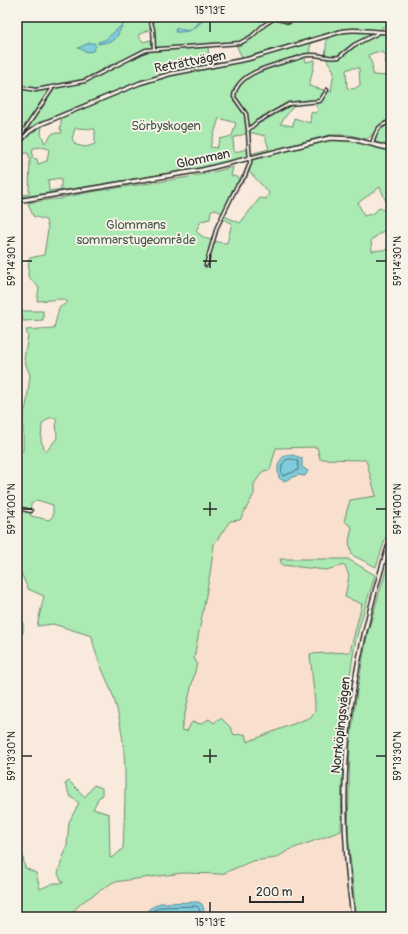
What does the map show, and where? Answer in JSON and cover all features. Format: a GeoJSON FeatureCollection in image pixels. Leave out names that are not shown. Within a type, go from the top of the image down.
{"type":"FeatureCollection","features":[{"type":"Feature","properties":{"kind":"main road","name":"Glomman"},"geometry":{"type":"LineString","coordinates":[[17,201],[189,172],[330,138],[348,138],[391,149]]}},
{"type":"Feature","properties":{"kind":"main road","name":"Norrköpingsvägen"},"geometry":{"type":"LineString","coordinates":[[353,917],[347,867],[344,811],[345,759],[349,714],[363,634],[391,538]]}},
{"type":"Feature","properties":{"kind":"street"},"geometry":{"type":"LineString","coordinates":[[148,17],[153,25],[154,49]]}},
{"type":"Feature","properties":{"kind":"street"},"geometry":{"type":"LineString","coordinates":[[19,87],[36,90],[88,80],[143,50],[240,43],[251,37],[264,25],[275,18],[289,22]]}},
{"type":"Feature","properties":{"kind":"street","name":"Reträttvägen"},"geometry":{"type":"LineString","coordinates":[[17,145],[29,132],[46,122],[157,77],[248,60],[343,31],[358,29],[379,33],[391,32]]}},
{"type":"Feature","properties":{"kind":"street"},"geometry":{"type":"LineString","coordinates":[[206,265],[215,230],[237,186],[245,176],[250,158],[246,114],[234,96],[238,87],[249,75],[278,63],[301,56],[340,57],[354,45],[379,33]]}},
{"type":"Feature","properties":{"kind":"street"},"geometry":{"type":"LineString","coordinates":[[17,141],[52,87]]}},
{"type":"Feature","properties":{"kind":"street"},"geometry":{"type":"LineString","coordinates":[[248,131],[253,128],[257,122],[289,104],[320,101],[327,90]]}},
{"type":"Feature","properties":{"kind":"street"},"geometry":{"type":"LineString","coordinates":[[372,144],[376,130],[391,122]]}},
{"type":"Feature","properties":{"kind":"street"},"geometry":{"type":"LineString","coordinates":[[17,508],[31,511]]}},
{"type":"Feature","properties":{"kind":"shaded area"},"geometry":{"type":"Polygon","coordinates":[[[317,447],[320,459],[366,460],[376,496],[352,527],[349,542],[352,555],[348,559],[280,559],[326,570],[345,565],[349,576],[345,597],[363,603],[350,652],[310,655],[315,703],[315,710],[312,717],[247,742],[245,734],[225,734],[201,724],[186,731],[181,730],[197,663],[194,658],[210,574],[214,544],[230,521],[254,494],[254,484],[263,471],[270,470],[276,448],[317,447]]]}},
{"type":"Feature","properties":{"kind":"shaded area"},"geometry":{"type":"Polygon","coordinates":[[[341,831],[351,917],[68,917],[81,903],[113,882],[182,873],[222,874],[252,861],[276,858],[289,850],[341,831]]]}},
{"type":"Feature","properties":{"kind":"green space"},"geometry":{"type":"Polygon","coordinates":[[[17,17],[148,17],[151,24],[150,29],[138,35],[143,42],[151,40],[153,50],[208,46],[209,60],[214,63],[242,58],[236,44],[156,48],[154,29],[149,17],[289,17],[285,19],[288,21],[297,17],[391,17],[391,27],[382,27],[380,32],[342,29],[329,35],[252,58],[177,71],[135,83],[47,119],[29,131],[17,144],[23,130],[17,140],[17,17]],[[110,65],[84,79],[55,86],[87,80],[118,65],[110,65]]]}},
{"type":"Feature","properties":{"kind":"green space","name":"Sörbyskogen"},"geometry":{"type":"Polygon","coordinates":[[[352,30],[380,34],[391,33],[391,120],[386,122],[367,139],[350,135],[330,135],[207,167],[17,198],[17,196],[29,194],[30,159],[28,153],[17,153],[17,146],[31,132],[42,125],[41,134],[45,143],[53,133],[62,133],[62,130],[60,130],[62,116],[136,85],[165,76],[249,60],[352,30]],[[327,38],[311,43],[309,53],[304,55],[306,62],[315,60],[309,86],[331,92],[334,71],[325,57],[327,38]],[[376,52],[368,55],[372,64],[373,75],[388,76],[384,53],[376,52]],[[351,68],[346,70],[347,88],[354,89],[360,85],[359,68],[351,68]],[[313,101],[296,102],[280,124],[293,126],[294,118],[310,123],[311,112],[316,113],[318,109],[313,101]],[[219,118],[210,147],[217,148],[220,139],[232,136],[236,123],[219,118]],[[75,128],[72,139],[76,145],[86,147],[95,144],[95,129],[75,128]],[[247,133],[233,138],[234,152],[244,150],[248,145],[250,154],[269,149],[265,136],[247,133]],[[42,147],[33,148],[32,158],[37,159],[38,164],[47,161],[49,149],[42,147]],[[61,178],[48,180],[49,191],[61,189],[61,178]]]}},
{"type":"Feature","properties":{"kind":"green space"},"geometry":{"type":"Polygon","coordinates":[[[391,123],[391,147],[375,142],[379,130],[391,123]]]}},
{"type":"Feature","properties":{"kind":"green space","name":"Glommans sommarstugeområde"},"geometry":{"type":"Polygon","coordinates":[[[332,139],[352,140],[391,151],[391,201],[387,204],[380,187],[358,203],[364,216],[374,213],[379,208],[385,210],[389,227],[371,240],[372,251],[391,249],[391,521],[376,567],[352,555],[349,542],[352,527],[344,521],[350,500],[376,496],[366,460],[320,459],[317,447],[276,448],[270,470],[263,471],[254,484],[254,494],[240,520],[230,521],[214,544],[210,574],[194,658],[197,663],[181,730],[187,731],[192,722],[201,724],[209,719],[214,723],[218,719],[222,719],[231,728],[234,735],[245,734],[247,742],[311,717],[315,710],[315,703],[310,654],[350,652],[362,604],[345,597],[349,576],[345,565],[326,570],[282,565],[280,559],[348,559],[375,575],[358,630],[348,694],[344,740],[341,831],[289,850],[276,858],[252,861],[222,874],[182,873],[113,882],[81,903],[68,917],[17,917],[17,837],[19,837],[25,868],[36,873],[40,889],[54,883],[63,883],[58,874],[67,846],[69,822],[79,803],[70,796],[65,784],[69,781],[85,797],[94,785],[102,788],[102,796],[99,797],[93,809],[109,814],[110,858],[115,856],[123,848],[125,793],[124,756],[119,720],[115,702],[96,653],[92,636],[53,624],[37,626],[44,596],[28,589],[17,564],[17,452],[23,451],[23,419],[30,375],[24,359],[28,336],[26,330],[54,328],[59,308],[68,302],[61,299],[37,301],[39,288],[28,276],[29,258],[44,255],[48,229],[46,220],[33,216],[28,203],[62,199],[61,198],[104,190],[190,177],[233,167],[231,176],[238,177],[239,183],[232,190],[224,216],[240,223],[260,198],[266,199],[269,193],[248,170],[252,159],[332,139]],[[214,209],[211,211],[210,219],[201,221],[196,231],[210,240],[227,243],[232,223],[222,219],[222,213],[214,209]],[[49,418],[42,424],[41,441],[46,452],[57,438],[56,418],[49,418]],[[37,500],[31,504],[31,516],[49,520],[53,516],[53,505],[37,500]]]}},
{"type":"Feature","properties":{"kind":"green space"},"geometry":{"type":"Polygon","coordinates":[[[21,311],[43,311],[43,320],[23,321],[21,311]]]}},
{"type":"Feature","properties":{"kind":"green space"},"geometry":{"type":"Polygon","coordinates":[[[391,554],[391,917],[356,917],[348,835],[350,743],[357,691],[368,631],[391,554]]]}},
{"type":"Feature","properties":{"kind":"green space"},"geometry":{"type":"Polygon","coordinates":[[[17,616],[23,621],[23,633],[17,636],[17,616]]]}},
{"type":"Feature","properties":{"kind":"water"},"geometry":{"type":"Polygon","coordinates":[[[205,17],[206,17],[196,27],[191,30],[205,17]]]}},
{"type":"Feature","properties":{"kind":"water"},"geometry":{"type":"Polygon","coordinates":[[[123,24],[113,41],[98,44],[98,42],[105,40],[123,24]]]}},
{"type":"Feature","properties":{"kind":"water"},"geometry":{"type":"Polygon","coordinates":[[[176,28],[188,31],[180,32],[175,32],[176,28]]]}},
{"type":"Feature","properties":{"kind":"water"},"geometry":{"type":"Polygon","coordinates":[[[89,43],[94,43],[96,46],[93,51],[87,52],[78,48],[89,43]]]}},
{"type":"Feature","properties":{"kind":"water"},"geometry":{"type":"Polygon","coordinates":[[[292,455],[302,458],[302,467],[308,471],[305,476],[298,475],[284,481],[279,478],[279,463],[284,456],[292,455]]]}},
{"type":"Feature","properties":{"kind":"water"},"geometry":{"type":"Polygon","coordinates":[[[198,902],[202,904],[204,910],[200,917],[148,917],[147,915],[149,909],[160,903],[198,902]]]}}]}
